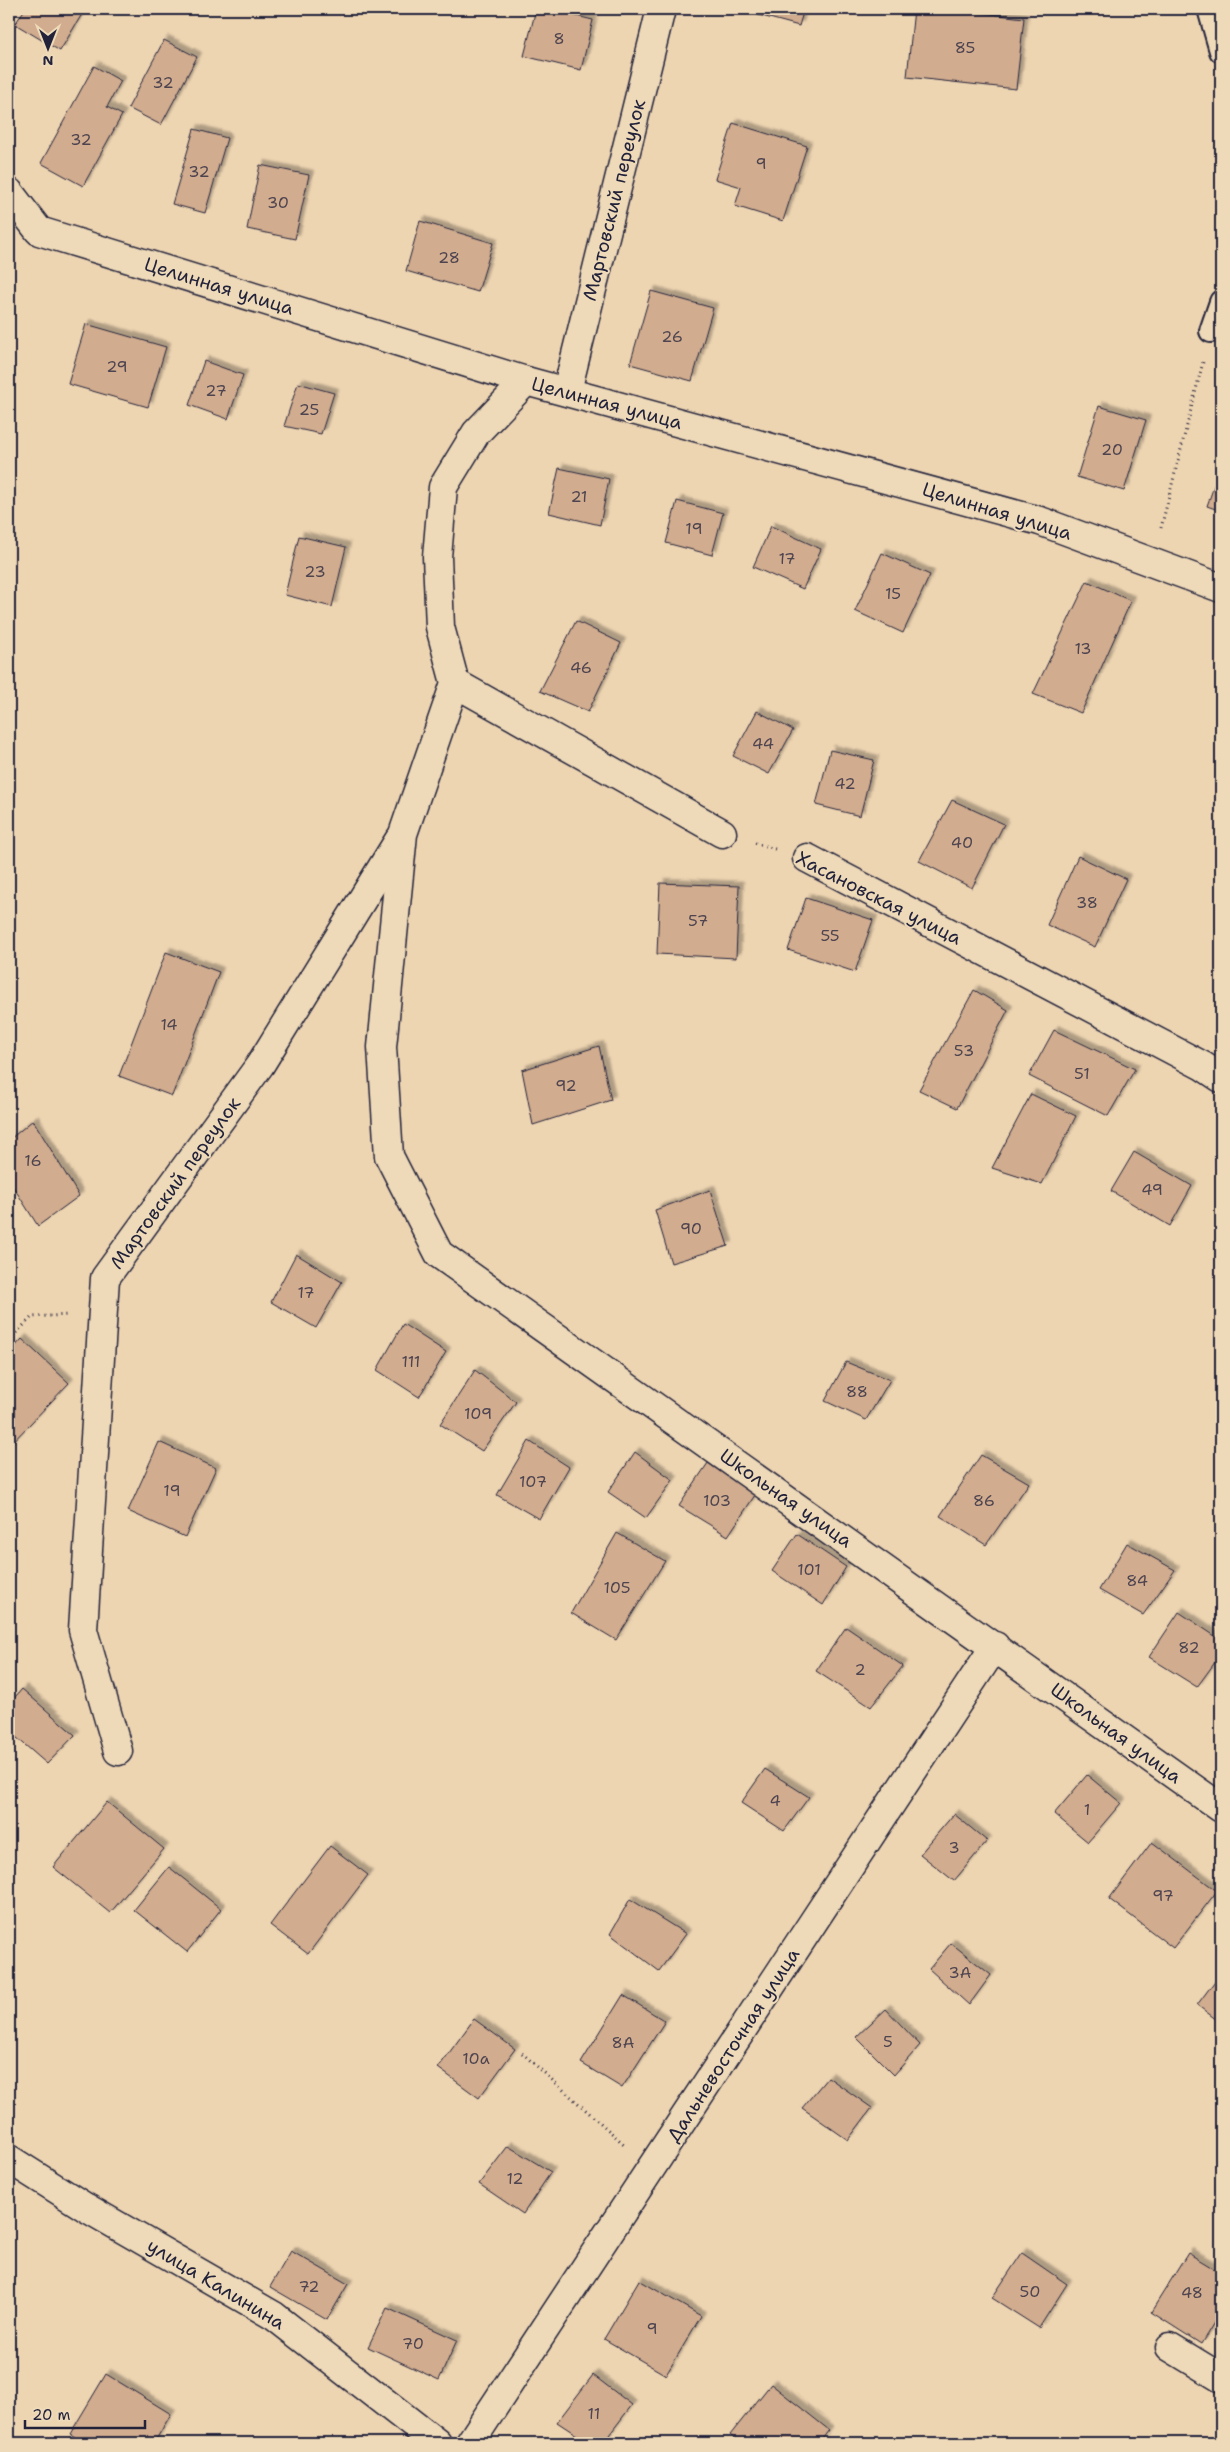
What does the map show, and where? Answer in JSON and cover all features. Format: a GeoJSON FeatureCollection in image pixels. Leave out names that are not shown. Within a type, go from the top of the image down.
{"type":"FeatureCollection","features":[{"type":"Feature","properties":{"kind":"street","name":"Мартовский переулок"},"geometry":{"type":"LineString","coordinates":[[567,391],[660,9]]}},
{"type":"Feature","properties":{"kind":"street","name":"Целинная улица"},"geometry":{"type":"LineString","coordinates":[[9,192],[39,231],[526,381],[1040,521],[1221,588]]}},
{"type":"Feature","properties":{"kind":"street"},"geometry":{"type":"LineString","coordinates":[[526,381],[476,433],[444,487],[437,557],[440,626],[455,682],[722,833]]}},
{"type":"Feature","properties":{"kind":"street","name":"Мартовский переулок"},"geometry":{"type":"LineString","coordinates":[[118,1751],[83,1630],[105,1278],[260,1065],[402,834],[455,682]]}},
{"type":"Feature","properties":{"kind":"street","name":"Мартовский переулок"},"geometry":{"type":"LineString","coordinates":[[389,1156],[382,1047],[402,834]]}},
{"type":"Feature","properties":{"kind":"street","name":"Хасановская улица"},"geometry":{"type":"LineString","coordinates":[[807,858],[1203,1066],[1221,1078]]}},
{"type":"Feature","properties":{"kind":"street","name":"Школьная улица"},"geometry":{"type":"LineString","coordinates":[[389,1156],[439,1254],[995,1646],[1221,1808]]}},
{"type":"Feature","properties":{"kind":"street","name":"Дальневосточная улица"},"geometry":{"type":"LineString","coordinates":[[470,2443],[995,1646]]}},
{"type":"Feature","properties":{"kind":"street","name":"улица Калинина"},"geometry":{"type":"LineString","coordinates":[[9,2159],[85,2207],[274,2316],[437,2443]]}},
{"type":"Feature","properties":{"kind":"street"},"geometry":{"type":"LineString","coordinates":[[1170,2347],[1221,2378]]}},
{"type":"Feature","properties":{"kind":"lane"},"geometry":{"type":"LineString","coordinates":[[1209,9],[1221,51]]}},
{"type":"Feature","properties":{"kind":"lane"},"geometry":{"type":"LineString","coordinates":[[1211,331],[1221,302]]}},
{"type":"Feature","properties":{"kind":"path"},"geometry":{"type":"LineString","coordinates":[[1152,563],[1211,331]]}},
{"type":"Feature","properties":{"kind":"path","name":"Хасановская улица"},"geometry":{"type":"LineString","coordinates":[[722,833],[807,858]]}},
{"type":"Feature","properties":{"kind":"path"},"geometry":{"type":"LineString","coordinates":[[9,1340],[32,1317],[104,1313]]}},
{"type":"Feature","properties":{"kind":"path"},"geometry":{"type":"LineString","coordinates":[[522,2053],[651,2168]]}},
{"type":"Feature","properties":{"kind":"building"},"geometry":{"type":"Polygon","coordinates":[[[25,9],[85,9],[60,51],[15,24],[25,9]]]}},
{"type":"Feature","properties":{"kind":"building"},"geometry":{"type":"Polygon","coordinates":[[[536,9],[548,9],[593,20],[581,70],[524,56],[536,9]]]}},
{"type":"Feature","properties":{"kind":"building"},"geometry":{"type":"Polygon","coordinates":[[[748,9],[804,9],[799,26],[747,12],[748,9]]]}},
{"type":"Feature","properties":{"kind":"building"},"geometry":{"type":"Polygon","coordinates":[[[914,9],[948,9],[1024,18],[1016,89],[907,77],[914,9]]]}},
{"type":"Feature","properties":{"kind":"building"},"geometry":{"type":"Polygon","coordinates":[[[164,40],[197,57],[161,125],[128,108],[164,40]]]}},
{"type":"Feature","properties":{"kind":"building"},"geometry":{"type":"Polygon","coordinates":[[[94,66],[121,81],[107,107],[122,115],[83,186],[41,163],[94,66]]]}},
{"type":"Feature","properties":{"kind":"building"},"geometry":{"type":"Polygon","coordinates":[[[733,123],[807,146],[783,221],[735,206],[741,187],[715,179],[733,123]]]}},
{"type":"Feature","properties":{"kind":"building"},"geometry":{"type":"Polygon","coordinates":[[[194,129],[227,138],[205,213],[172,204],[194,129]]]}},
{"type":"Feature","properties":{"kind":"building"},"geometry":{"type":"Polygon","coordinates":[[[260,165],[309,175],[295,239],[247,229],[260,165]]]}},
{"type":"Feature","properties":{"kind":"building"},"geometry":{"type":"Polygon","coordinates":[[[420,221],[493,243],[478,292],[406,271],[420,221]]]}},
{"type":"Feature","properties":{"kind":"building"},"geometry":{"type":"Polygon","coordinates":[[[651,291],[713,308],[692,381],[630,364],[651,291]]]}},
{"type":"Feature","properties":{"kind":"building"},"geometry":{"type":"Polygon","coordinates":[[[86,324],[166,347],[148,407],[68,384],[86,324]]]}},
{"type":"Feature","properties":{"kind":"building"},"geometry":{"type":"Polygon","coordinates":[[[204,361],[243,375],[228,419],[189,405],[204,361]]]}},
{"type":"Feature","properties":{"kind":"building"},"geometry":{"type":"Polygon","coordinates":[[[298,383],[334,393],[321,434],[284,426],[298,383]]]}},
{"type":"Feature","properties":{"kind":"building"},"geometry":{"type":"Polygon","coordinates":[[[1099,406],[1146,420],[1124,491],[1077,477],[1099,406]]]}},
{"type":"Feature","properties":{"kind":"building"},"geometry":{"type":"Polygon","coordinates":[[[1221,466],[1221,511],[1207,506],[1221,466]]]}},
{"type":"Feature","properties":{"kind":"building"},"geometry":{"type":"Polygon","coordinates":[[[559,468],[609,479],[600,525],[549,513],[559,468]]]}},
{"type":"Feature","properties":{"kind":"building"},"geometry":{"type":"Polygon","coordinates":[[[677,501],[723,513],[712,555],[666,543],[677,501]]]}},
{"type":"Feature","properties":{"kind":"building"},"geometry":{"type":"Polygon","coordinates":[[[771,526],[821,549],[803,589],[753,567],[771,526]]]}},
{"type":"Feature","properties":{"kind":"building"},"geometry":{"type":"Polygon","coordinates":[[[299,536],[346,547],[332,607],[285,595],[299,536]]]}},
{"type":"Feature","properties":{"kind":"building"},"geometry":{"type":"Polygon","coordinates":[[[882,553],[930,575],[903,633],[855,611],[882,553]]]}},
{"type":"Feature","properties":{"kind":"building"},"geometry":{"type":"Polygon","coordinates":[[[1087,581],[1131,601],[1081,713],[1033,694],[1087,581]]]}},
{"type":"Feature","properties":{"kind":"building"},"geometry":{"type":"Polygon","coordinates":[[[576,621],[621,643],[588,712],[540,691],[576,621]]]}},
{"type":"Feature","properties":{"kind":"building"},"geometry":{"type":"Polygon","coordinates":[[[757,711],[793,730],[769,774],[733,756],[757,711]]]}},
{"type":"Feature","properties":{"kind":"building"},"geometry":{"type":"Polygon","coordinates":[[[830,750],[874,760],[860,816],[816,805],[830,750]]]}},
{"type":"Feature","properties":{"kind":"building"},"geometry":{"type":"Polygon","coordinates":[[[952,800],[1004,824],[972,888],[919,861],[952,800]]]}},
{"type":"Feature","properties":{"kind":"building"},"geometry":{"type":"Polygon","coordinates":[[[1078,856],[1126,879],[1095,947],[1047,925],[1078,856]]]}},
{"type":"Feature","properties":{"kind":"building"},"geometry":{"type":"Polygon","coordinates":[[[660,883],[739,886],[736,958],[657,954],[660,883]]]}},
{"type":"Feature","properties":{"kind":"building"},"geometry":{"type":"Polygon","coordinates":[[[806,898],[873,920],[855,972],[788,950],[806,898]]]}},
{"type":"Feature","properties":{"kind":"building"},"geometry":{"type":"Polygon","coordinates":[[[166,952],[219,972],[172,1096],[119,1076],[166,952]]]}},
{"type":"Feature","properties":{"kind":"building"},"geometry":{"type":"Polygon","coordinates":[[[974,990],[1008,1010],[957,1108],[919,1090],[974,990]]]}},
{"type":"Feature","properties":{"kind":"building"},"geometry":{"type":"Polygon","coordinates":[[[1054,1030],[1135,1069],[1108,1116],[1029,1076],[1054,1030]]]}},
{"type":"Feature","properties":{"kind":"building"},"geometry":{"type":"Polygon","coordinates":[[[599,1046],[611,1100],[533,1125],[522,1070],[599,1046]]]}},
{"type":"Feature","properties":{"kind":"building"},"geometry":{"type":"Polygon","coordinates":[[[1031,1094],[1076,1116],[1042,1184],[992,1168],[1031,1094]]]}},
{"type":"Feature","properties":{"kind":"building"},"geometry":{"type":"Polygon","coordinates":[[[33,1120],[79,1196],[38,1226],[9,1180],[9,1140],[33,1120]]]}},
{"type":"Feature","properties":{"kind":"building"},"geometry":{"type":"Polygon","coordinates":[[[1134,1152],[1192,1186],[1170,1226],[1111,1191],[1134,1152]]]}},
{"type":"Feature","properties":{"kind":"building"},"geometry":{"type":"Polygon","coordinates":[[[710,1190],[728,1246],[671,1263],[655,1210],[710,1190]]]}},
{"type":"Feature","properties":{"kind":"building"},"geometry":{"type":"Polygon","coordinates":[[[296,1254],[342,1282],[316,1328],[271,1302],[296,1254]]]}},
{"type":"Feature","properties":{"kind":"building"},"geometry":{"type":"Polygon","coordinates":[[[403,1324],[446,1352],[419,1397],[377,1370],[403,1324]]]}},
{"type":"Feature","properties":{"kind":"building"},"geometry":{"type":"Polygon","coordinates":[[[22,1339],[69,1383],[9,1446],[9,1353],[22,1339]]]}},
{"type":"Feature","properties":{"kind":"building"},"geometry":{"type":"Polygon","coordinates":[[[846,1362],[890,1380],[866,1420],[825,1401],[846,1362]]]}},
{"type":"Feature","properties":{"kind":"building"},"geometry":{"type":"Polygon","coordinates":[[[475,1370],[516,1402],[482,1451],[440,1424],[475,1370]]]}},
{"type":"Feature","properties":{"kind":"building"},"geometry":{"type":"Polygon","coordinates":[[[529,1441],[569,1467],[539,1519],[497,1495],[529,1441]]]}},
{"type":"Feature","properties":{"kind":"building"},"geometry":{"type":"Polygon","coordinates":[[[159,1442],[216,1468],[185,1537],[128,1511],[159,1442]]]}},
{"type":"Feature","properties":{"kind":"building"},"geometry":{"type":"Polygon","coordinates":[[[635,1452],[673,1480],[646,1518],[608,1492],[635,1452]]]}},
{"type":"Feature","properties":{"kind":"building"},"geometry":{"type":"Polygon","coordinates":[[[981,1455],[1029,1483],[986,1545],[940,1516],[981,1455]]]}},
{"type":"Feature","properties":{"kind":"building"},"geometry":{"type":"Polygon","coordinates":[[[708,1463],[755,1495],[728,1536],[679,1506],[708,1463]]]}},
{"type":"Feature","properties":{"kind":"building"},"geometry":{"type":"Polygon","coordinates":[[[617,1533],[665,1561],[616,1640],[571,1613],[617,1533]]]}},
{"type":"Feature","properties":{"kind":"building"},"geometry":{"type":"Polygon","coordinates":[[[797,1534],[846,1567],[823,1605],[772,1571],[797,1534]]]}},
{"type":"Feature","properties":{"kind":"building"},"geometry":{"type":"Polygon","coordinates":[[[1127,1543],[1175,1570],[1143,1615],[1099,1590],[1127,1543]]]}},
{"type":"Feature","properties":{"kind":"building"},"geometry":{"type":"Polygon","coordinates":[[[1179,1612],[1221,1640],[1221,1654],[1197,1687],[1149,1657],[1179,1612]]]}},
{"type":"Feature","properties":{"kind":"building"},"geometry":{"type":"Polygon","coordinates":[[[846,1627],[903,1666],[871,1707],[816,1671],[846,1627]]]}},
{"type":"Feature","properties":{"kind":"building"},"geometry":{"type":"Polygon","coordinates":[[[22,1689],[75,1735],[47,1764],[9,1731],[9,1704],[22,1689]]]}},
{"type":"Feature","properties":{"kind":"building"},"geometry":{"type":"Polygon","coordinates":[[[765,1769],[809,1797],[784,1831],[741,1803],[765,1769]]]}},
{"type":"Feature","properties":{"kind":"building"},"geometry":{"type":"Polygon","coordinates":[[[1087,1775],[1121,1803],[1088,1842],[1054,1814],[1087,1775]]]}},
{"type":"Feature","properties":{"kind":"building"},"geometry":{"type":"Polygon","coordinates":[[[107,1802],[164,1849],[110,1913],[53,1867],[107,1802]]]}},
{"type":"Feature","properties":{"kind":"building"},"geometry":{"type":"Polygon","coordinates":[[[954,1814],[987,1841],[954,1881],[920,1854],[954,1814]]]}},
{"type":"Feature","properties":{"kind":"building"},"geometry":{"type":"Polygon","coordinates":[[[1152,1842],[1217,1891],[1173,1948],[1109,1899],[1152,1842]]]}},
{"type":"Feature","properties":{"kind":"building"},"geometry":{"type":"Polygon","coordinates":[[[330,1846],[368,1875],[308,1954],[270,1925],[330,1846]]]}},
{"type":"Feature","properties":{"kind":"building"},"geometry":{"type":"Polygon","coordinates":[[[169,1867],[221,1909],[187,1952],[134,1910],[169,1867]]]}},
{"type":"Feature","properties":{"kind":"building"},"geometry":{"type":"Polygon","coordinates":[[[630,1899],[686,1934],[659,1971],[610,1934],[630,1899]]]}},
{"type":"Feature","properties":{"kind":"building"},"geometry":{"type":"Polygon","coordinates":[[[951,1943],[991,1975],[969,2005],[929,1969],[951,1943]]]}},
{"type":"Feature","properties":{"kind":"building"},"geometry":{"type":"Polygon","coordinates":[[[1221,1973],[1221,2023],[1197,2005],[1221,1973]]]}},
{"type":"Feature","properties":{"kind":"building"},"geometry":{"type":"Polygon","coordinates":[[[623,1995],[665,2021],[622,2088],[581,2063],[623,1995]]]}},
{"type":"Feature","properties":{"kind":"building"},"geometry":{"type":"Polygon","coordinates":[[[886,2009],[920,2045],[894,2075],[856,2037],[886,2009]]]}},
{"type":"Feature","properties":{"kind":"building"},"geometry":{"type":"Polygon","coordinates":[[[474,2019],[515,2049],[479,2098],[438,2068],[474,2019]]]}},
{"type":"Feature","properties":{"kind":"building"},"geometry":{"type":"Polygon","coordinates":[[[828,2077],[872,2108],[848,2140],[802,2108],[828,2077]]]}},
{"type":"Feature","properties":{"kind":"building"},"geometry":{"type":"Polygon","coordinates":[[[508,2146],[551,2172],[523,2214],[479,2184],[508,2146]]]}},
{"type":"Feature","properties":{"kind":"building"},"geometry":{"type":"Polygon","coordinates":[[[291,2251],[348,2284],[327,2320],[270,2287],[291,2251]]]}},
{"type":"Feature","properties":{"kind":"building"},"geometry":{"type":"Polygon","coordinates":[[[1022,2253],[1067,2284],[1039,2328],[992,2298],[1022,2253]]]}},
{"type":"Feature","properties":{"kind":"building"},"geometry":{"type":"Polygon","coordinates":[[[1188,2253],[1221,2273],[1221,2311],[1201,2344],[1151,2312],[1188,2253]]]}},
{"type":"Feature","properties":{"kind":"building"},"geometry":{"type":"Polygon","coordinates":[[[639,2280],[701,2316],[666,2375],[604,2339],[639,2280]]]}},
{"type":"Feature","properties":{"kind":"building"},"geometry":{"type":"Polygon","coordinates":[[[387,2308],[457,2340],[439,2380],[368,2347],[387,2308]]]}},
{"type":"Feature","properties":{"kind":"building"},"geometry":{"type":"Polygon","coordinates":[[[106,2374],[171,2414],[154,2443],[86,2443],[70,2434],[106,2374]]]}},
{"type":"Feature","properties":{"kind":"building"},"geometry":{"type":"Polygon","coordinates":[[[593,2375],[632,2405],[603,2443],[589,2443],[557,2422],[593,2375]]]}},
{"type":"Feature","properties":{"kind":"building"},"geometry":{"type":"Polygon","coordinates":[[[771,2384],[829,2430],[819,2443],[740,2443],[730,2435],[771,2384]]]}}]}
